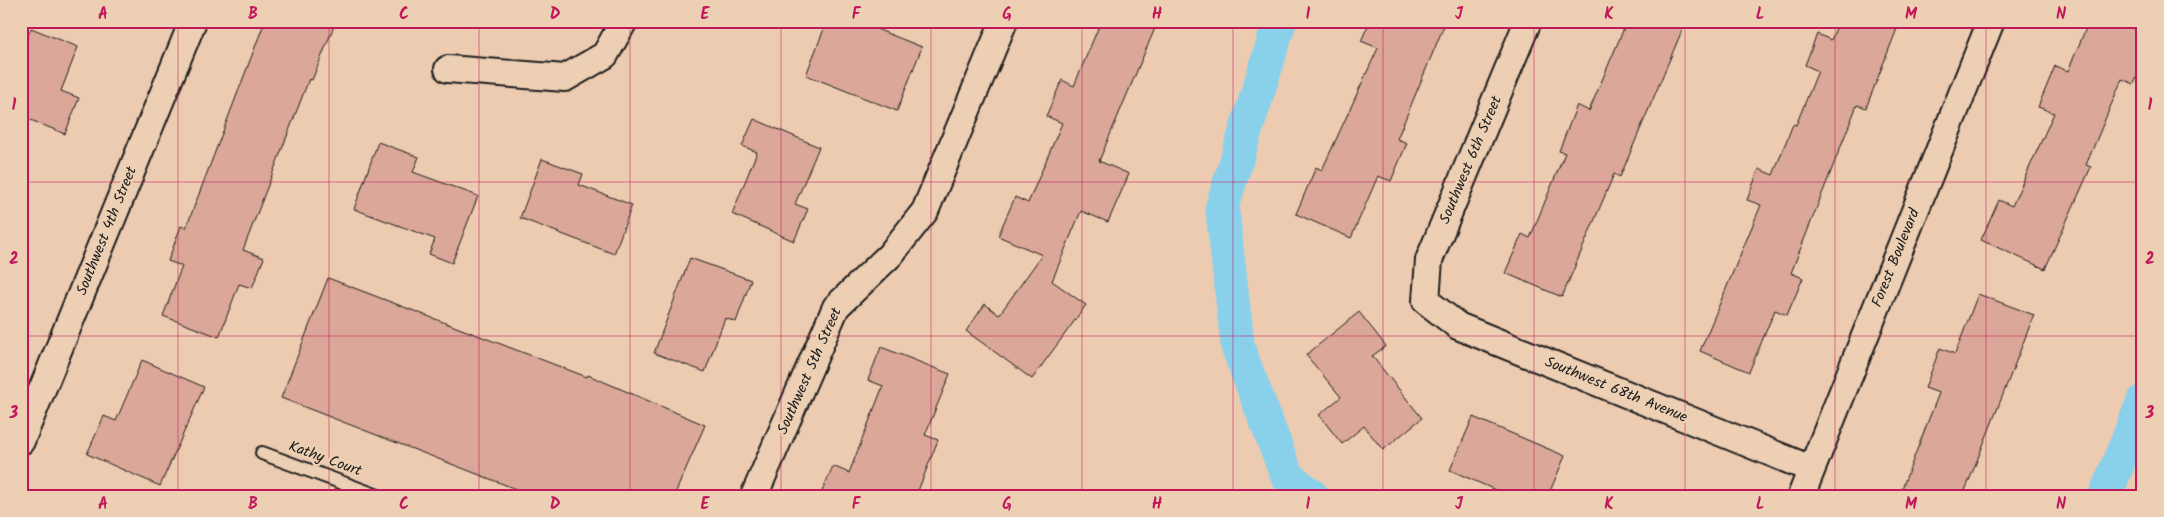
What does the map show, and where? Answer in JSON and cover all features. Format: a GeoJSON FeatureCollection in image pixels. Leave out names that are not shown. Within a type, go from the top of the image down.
{"type":"FeatureCollection","features":[{"type":"Feature","properties":{"kind":"street","name":"Southwest 4th Street"},"geometry":{"type":"LineString","coordinates":[[21,441],[193,21]]}},
{"type":"Feature","properties":{"kind":"street"},"geometry":{"type":"LineString","coordinates":[[448,69],[565,78],[605,55],[624,21]]}},
{"type":"Feature","properties":{"kind":"street","name":"Southwest 5th Street"},"geometry":{"type":"LineString","coordinates":[[754,496],[836,307],[890,255],[925,211],[1004,21]]}},
{"type":"Feature","properties":{"kind":"street","name":"Southwest 6th Street"},"geometry":{"type":"LineString","coordinates":[[1426,301],[1429,260],[1528,21]]}},
{"type":"Feature","properties":{"kind":"street","name":"Forest Boulevard"},"geometry":{"type":"LineString","coordinates":[[1801,496],[1991,21]]}},
{"type":"Feature","properties":{"kind":"street","name":"Southwest 68th Avenue"},"geometry":{"type":"LineString","coordinates":[[1426,301],[1458,326],[1811,469]]}},
{"type":"Feature","properties":{"kind":"lane","name":"Kathy Court"},"geometry":{"type":"LineString","coordinates":[[262,453],[378,496]]}},
{"type":"Feature","properties":{"kind":"building"},"geometry":{"type":"Polygon","coordinates":[[[265,21],[336,21],[312,80],[309,79],[243,250],[264,258],[252,288],[239,284],[219,337],[163,316],[182,266],[168,261],[181,226],[186,228],[265,21]]]}},
{"type":"Feature","properties":{"kind":"building"},"geometry":{"type":"Polygon","coordinates":[[[827,21],[856,21],[922,47],[897,111],[806,75],[827,21]]]}},
{"type":"Feature","properties":{"kind":"building"},"geometry":{"type":"Polygon","coordinates":[[[1101,21],[1158,21],[1099,161],[1129,174],[1108,222],[1081,211],[1052,281],[1086,305],[1032,379],[966,331],[985,304],[999,315],[1042,255],[998,236],[1015,197],[1028,203],[1062,123],[1046,116],[1062,80],[1074,86],[1101,21]]]}},
{"type":"Feature","properties":{"kind":"building"},"geometry":{"type":"Polygon","coordinates":[[[1370,21],[1446,21],[1397,139],[1407,143],[1391,181],[1378,176],[1351,238],[1296,214],[1316,167],[1322,170],[1378,48],[1361,41],[1370,21]]]}},
{"type":"Feature","properties":{"kind":"building"},"geometry":{"type":"Polygon","coordinates":[[[1627,21],[1686,21],[1620,177],[1614,174],[1562,297],[1505,273],[1522,234],[1530,238],[1565,153],[1559,151],[1577,105],[1589,111],[1627,21]]]}},
{"type":"Feature","properties":{"kind":"building"},"geometry":{"type":"Polygon","coordinates":[[[1839,21],[1900,21],[1866,108],[1857,105],[1791,273],[1803,278],[1787,315],[1775,310],[1749,372],[1700,351],[1761,205],[1747,200],[1759,169],[1773,175],[1793,124],[1796,125],[1818,71],[1805,65],[1817,34],[1831,40],[1839,21]]]}},
{"type":"Feature","properties":{"kind":"building"},"geometry":{"type":"Polygon","coordinates":[[[2089,21],[2116,21],[2143,32],[2143,63],[2134,84],[2122,79],[2086,165],[2091,167],[2045,269],[1981,240],[1999,200],[2012,206],[2054,113],[2038,107],[2055,66],[2068,71],[2089,21]]]}},
{"type":"Feature","properties":{"kind":"building"},"geometry":{"type":"Polygon","coordinates":[[[31,28],[78,47],[61,91],[79,98],[65,134],[21,116],[21,54],[31,28]]]}},
{"type":"Feature","properties":{"kind":"building"},"geometry":{"type":"Polygon","coordinates":[[[754,119],[819,147],[795,204],[808,209],[794,241],[732,214],[757,152],[742,146],[754,119]]]}},
{"type":"Feature","properties":{"kind":"building"},"geometry":{"type":"Polygon","coordinates":[[[378,142],[419,157],[413,172],[478,196],[452,263],[429,254],[435,239],[354,209],[378,142]]]}},
{"type":"Feature","properties":{"kind":"building"},"geometry":{"type":"Polygon","coordinates":[[[542,159],[583,174],[579,185],[632,205],[614,254],[520,218],[542,159]]]}},
{"type":"Feature","properties":{"kind":"building"},"geometry":{"type":"Polygon","coordinates":[[[690,258],[751,280],[736,322],[725,318],[705,372],[654,353],[690,258]]]}},
{"type":"Feature","properties":{"kind":"building"},"geometry":{"type":"Polygon","coordinates":[[[328,278],[587,377],[588,375],[705,425],[674,496],[534,496],[281,398],[328,278]]]}},
{"type":"Feature","properties":{"kind":"building"},"geometry":{"type":"Polygon","coordinates":[[[1978,294],[2034,315],[1995,415],[1963,496],[1899,496],[1939,393],[1925,388],[1940,348],[1955,354],[1978,294]]]}},
{"type":"Feature","properties":{"kind":"building"},"geometry":{"type":"Polygon","coordinates":[[[1359,312],[1386,346],[1372,356],[1422,418],[1383,450],[1364,426],[1342,444],[1319,415],[1341,397],[1306,355],[1359,312]]]}},
{"type":"Feature","properties":{"kind":"building"},"geometry":{"type":"Polygon","coordinates":[[[881,347],[950,374],[925,435],[938,440],[916,496],[820,496],[833,466],[849,473],[883,386],[868,380],[881,347]]]}},
{"type":"Feature","properties":{"kind":"building"},"geometry":{"type":"Polygon","coordinates":[[[142,360],[204,387],[160,486],[87,454],[104,416],[116,421],[142,360]]]}},
{"type":"Feature","properties":{"kind":"building"},"geometry":{"type":"Polygon","coordinates":[[[1473,417],[1565,456],[1548,496],[1509,496],[1450,470],[1473,417]]]}},
{"type":"Feature","properties":{"kind":"waterway"},"geometry":{"type":"LineString","coordinates":[[1280,21],[1222,207],[1238,348],[1287,476],[1312,496]]}},
{"type":"Feature","properties":{"kind":"waterway"},"geometry":{"type":"LineString","coordinates":[[2105,496],[2143,402]]}}]}
